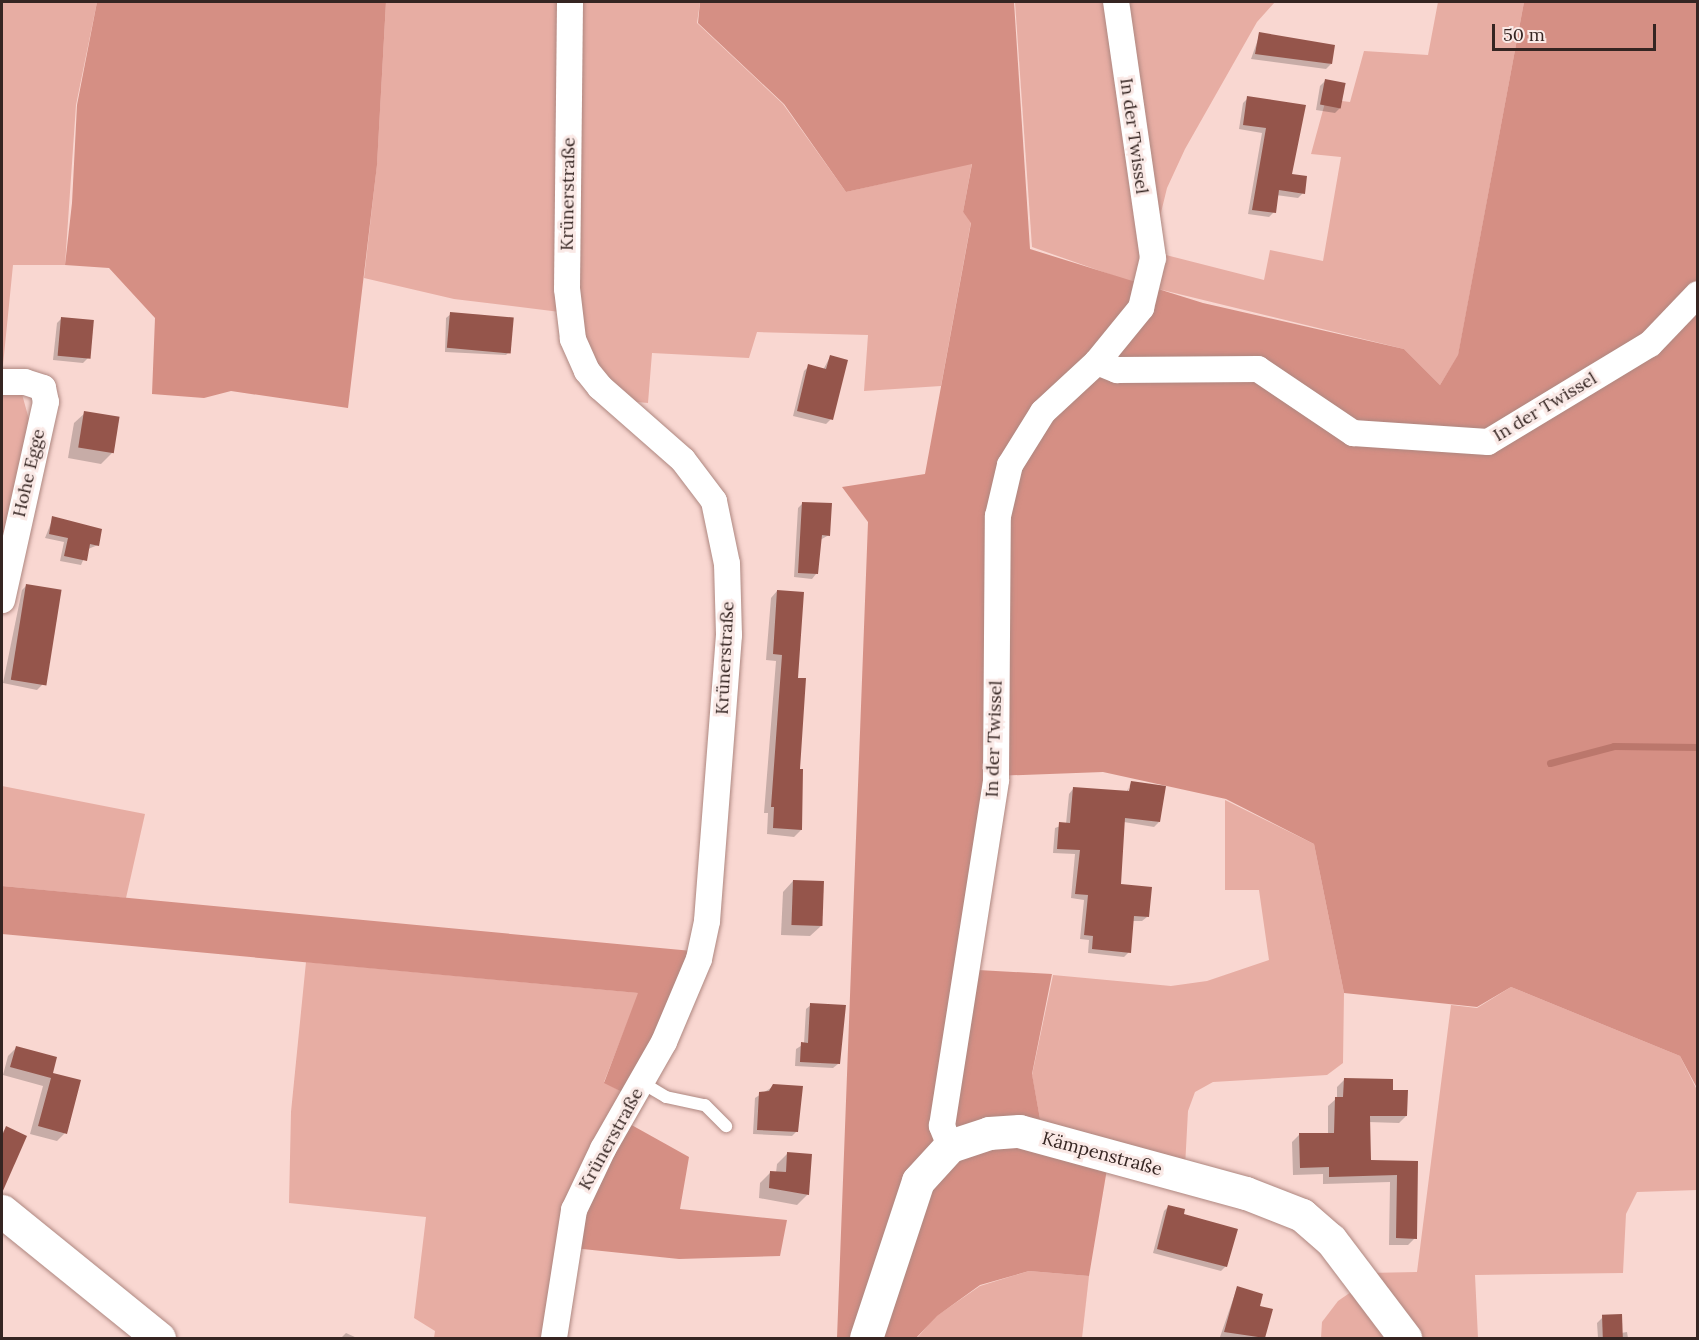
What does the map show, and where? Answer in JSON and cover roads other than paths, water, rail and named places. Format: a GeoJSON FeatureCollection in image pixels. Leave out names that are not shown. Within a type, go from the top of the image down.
{"type":"FeatureCollection","features":[{"type":"Feature","properties":{"kind":"street","name":"Krünerstraße"},"geometry":{"type":"LineString","coordinates":[[554,1338],[574,1210],[603,1149],[687,995],[707,921],[729,635],[727,564],[714,501],[703,483],[600,387],[587,371],[573,339],[567,289],[570,2]]}},
{"type":"Feature","properties":{"kind":"street","name":"In der Twissel"},"geometry":{"type":"LineString","coordinates":[[950,1146],[942,1126],[996,780],[998,516],[1010,465],[1038,421],[1097,362],[1141,309],[1153,258],[1116,2]]}},
{"type":"Feature","properties":{"kind":"street","name":"In der Twissel"},"geometry":{"type":"LineString","coordinates":[[1097,362],[1117,370],[1258,369],[1353,433],[1488,442],[1650,344],[1698,294]]}},
{"type":"Feature","properties":{"kind":"street","name":"Hohe Egge"},"geometry":{"type":"LineString","coordinates":[[2,382],[25,382],[43,388],[46,402],[2,600]]}},
{"type":"Feature","properties":{"kind":"street","name":"Kämpenstraße"},"geometry":{"type":"LineString","coordinates":[[866,1338],[918,1181],[950,1146],[989,1133],[1018,1131],[1246,1192],[1285,1206],[1316,1225],[1331,1240],[1405,1338]]}},
{"type":"Feature","properties":{"kind":"street"},"geometry":{"type":"LineString","coordinates":[[2,1211],[159,1338]]}},
{"type":"Feature","properties":{"kind":"lane"},"geometry":{"type":"LineString","coordinates":[[641,1082],[666,1096],[705,1105],[726,1126]]}},
{"type":"Feature","properties":{"kind":"waterway"},"geometry":{"type":"LineString","coordinates":[[1550,763],[1614,746],[1698,747]]}}]}
